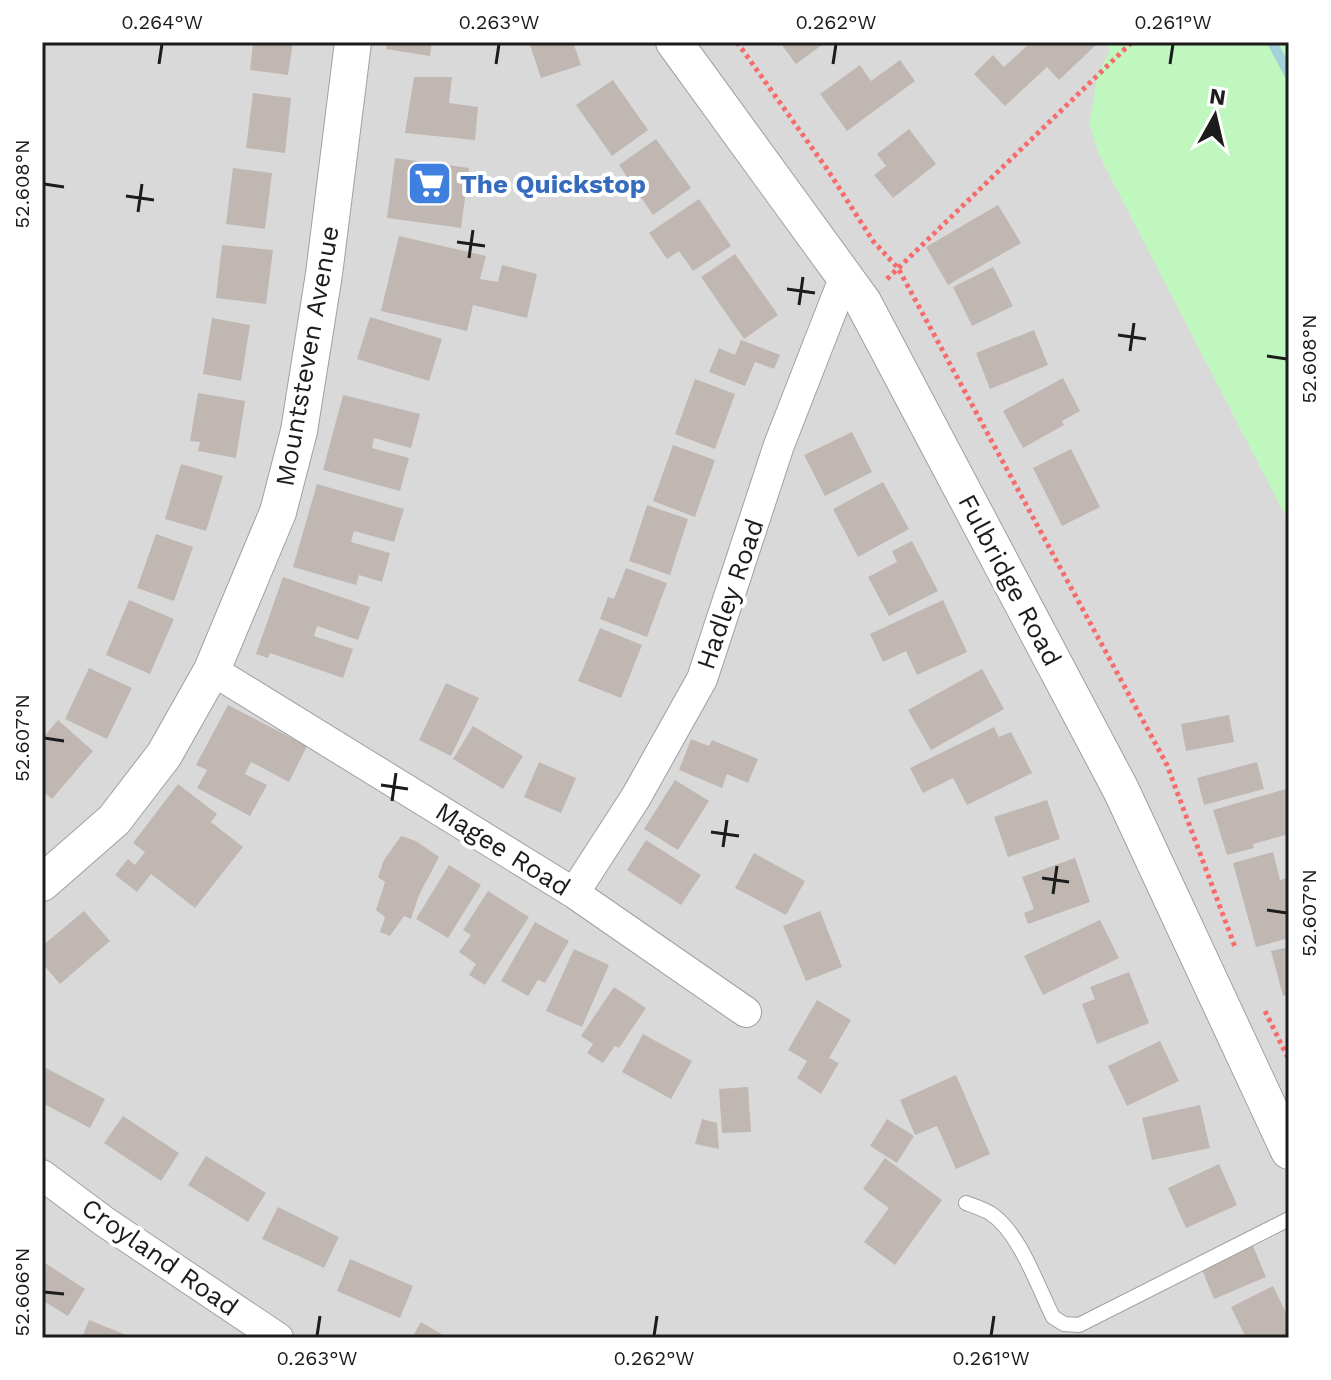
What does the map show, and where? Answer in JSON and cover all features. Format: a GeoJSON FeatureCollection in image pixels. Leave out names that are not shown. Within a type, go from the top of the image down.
{"type":"FeatureCollection","features":[{"type":"Feature","properties":{"kind":"street","name":"Mountsteven Avenue"},"geometry":{"type":"LineString","coordinates":[[42,883],[114,820],[164,755],[212,670],[278,512],[299,431],[324,274],[353,42]]}},
{"type":"Feature","properties":{"kind":"street","name":"Fulbridge Road"},"geometry":{"type":"LineString","coordinates":[[674,42],[854,289],[1121,790],[1289,1151]]}},
{"type":"Feature","properties":{"kind":"street","name":"Hadley Road"},"geometry":{"type":"LineString","coordinates":[[574,893],[636,797],[702,679],[779,445],[854,289]]}},
{"type":"Feature","properties":{"kind":"street","name":"Magee Road"},"geometry":{"type":"LineString","coordinates":[[212,670],[574,893],[746,1012]]}},
{"type":"Feature","properties":{"kind":"street","name":"Croyland Road"},"geometry":{"type":"LineString","coordinates":[[42,1175],[105,1222],[278,1338]]}},
{"type":"Feature","properties":{"kind":"lane"},"geometry":{"type":"LineString","coordinates":[[966,1203],[992,1214],[1016,1242],[1053,1317],[1064,1324],[1079,1325],[1289,1219]]}},
{"type":"Feature","properties":{"kind":"path"},"geometry":{"type":"LineString","coordinates":[[737,42],[827,169],[873,241],[898,268],[1167,765],[1238,953]]}},
{"type":"Feature","properties":{"kind":"path"},"geometry":{"type":"LineString","coordinates":[[854,289],[898,268],[1132,42]]}},
{"type":"Feature","properties":{"kind":"shaded area"},"geometry":{"type":"Polygon","coordinates":[[[42,42],[1289,42],[1289,1338],[42,1338],[42,42]]]}},
{"type":"Feature","properties":{"kind":"green space"},"geometry":{"type":"Polygon","coordinates":[[[1104,42],[1289,42],[1289,523],[1099,155],[1089,123],[1098,74],[1110,50],[1104,42]]]}},
{"type":"Feature","properties":{"kind":"building"},"geometry":{"type":"Polygon","coordinates":[[[253,42],[293,42],[288,75],[250,70],[253,42]]]}},
{"type":"Feature","properties":{"kind":"building"},"geometry":{"type":"Polygon","coordinates":[[[387,42],[432,42],[430,56],[386,49],[387,42]]]}},
{"type":"Feature","properties":{"kind":"building"},"geometry":{"type":"Polygon","coordinates":[[[529,42],[573,42],[581,65],[541,78],[529,42]]]}},
{"type":"Feature","properties":{"kind":"building"},"geometry":{"type":"Polygon","coordinates":[[[826,42],[796,64],[781,44],[826,42]]]}},
{"type":"Feature","properties":{"kind":"building"},"geometry":{"type":"Polygon","coordinates":[[[1031,42],[1099,42],[1059,80],[1047,67],[1005,106],[974,74],[993,55],[1004,67],[1031,42]]]}},
{"type":"Feature","properties":{"kind":"building"},"geometry":{"type":"Polygon","coordinates":[[[900,60],[915,81],[847,131],[820,94],[860,65],[871,81],[900,60]]]}},
{"type":"Feature","properties":{"kind":"building"},"geometry":{"type":"Polygon","coordinates":[[[414,77],[452,77],[449,103],[478,107],[475,140],[405,133],[414,77]]]}},
{"type":"Feature","properties":{"kind":"building"},"geometry":{"type":"Polygon","coordinates":[[[613,80],[648,130],[612,156],[576,105],[613,80]]]}},
{"type":"Feature","properties":{"kind":"building"},"geometry":{"type":"Polygon","coordinates":[[[253,93],[291,98],[285,153],[246,148],[253,93]]]}},
{"type":"Feature","properties":{"kind":"building"},"geometry":{"type":"Polygon","coordinates":[[[909,129],[936,164],[893,198],[874,175],[886,166],[877,154],[909,129]]]}},
{"type":"Feature","properties":{"kind":"building"},"geometry":{"type":"Polygon","coordinates":[[[656,139],[691,188],[653,215],[619,165],[656,139]]]}},
{"type":"Feature","properties":{"kind":"building","name":"The Quickstop"},"geometry":{"type":"Polygon","coordinates":[[[395,158],[469,168],[461,228],[387,218],[395,158]]]}},
{"type":"Feature","properties":{"kind":"building"},"geometry":{"type":"Polygon","coordinates":[[[233,168],[272,173],[265,229],[226,224],[233,168]]]}},
{"type":"Feature","properties":{"kind":"building"},"geometry":{"type":"Polygon","coordinates":[[[699,199],[731,246],[693,271],[679,251],[667,259],[649,233],[699,199]]]}},
{"type":"Feature","properties":{"kind":"building"},"geometry":{"type":"Polygon","coordinates":[[[998,205],[1021,243],[948,285],[926,247],[998,205]]]}},
{"type":"Feature","properties":{"kind":"building"},"geometry":{"type":"Polygon","coordinates":[[[399,236],[486,256],[480,279],[498,282],[502,265],[537,274],[527,318],[473,305],[467,331],[381,311],[399,236]]]}},
{"type":"Feature","properties":{"kind":"building"},"geometry":{"type":"Polygon","coordinates":[[[222,245],[273,250],[266,304],[216,298],[222,245]]]}},
{"type":"Feature","properties":{"kind":"building"},"geometry":{"type":"Polygon","coordinates":[[[735,254],[778,315],[744,339],[701,277],[735,254]]]}},
{"type":"Feature","properties":{"kind":"building"},"geometry":{"type":"Polygon","coordinates":[[[993,267],[1013,306],[972,326],[953,287],[993,267]]]}},
{"type":"Feature","properties":{"kind":"building"},"geometry":{"type":"Polygon","coordinates":[[[370,317],[442,339],[429,381],[357,359],[370,317]]]}},
{"type":"Feature","properties":{"kind":"building"},"geometry":{"type":"Polygon","coordinates":[[[212,318],[250,325],[241,381],[203,374],[212,318]]]}},
{"type":"Feature","properties":{"kind":"building"},"geometry":{"type":"Polygon","coordinates":[[[1034,330],[1048,365],[990,389],[976,353],[1034,330]]]}},
{"type":"Feature","properties":{"kind":"building"},"geometry":{"type":"Polygon","coordinates":[[[741,340],[780,355],[774,369],[755,362],[745,386],[709,372],[719,348],[735,355],[741,340]]]}},
{"type":"Feature","properties":{"kind":"building"},"geometry":{"type":"Polygon","coordinates":[[[1063,378],[1080,411],[1062,421],[1064,425],[1023,448],[1003,411],[1063,378]]]}},
{"type":"Feature","properties":{"kind":"building"},"geometry":{"type":"Polygon","coordinates":[[[695,379],[735,394],[715,449],[675,434],[695,379]]]}},
{"type":"Feature","properties":{"kind":"building"},"geometry":{"type":"Polygon","coordinates":[[[198,393],[245,401],[236,458],[198,451],[200,442],[190,441],[198,393]]]}},
{"type":"Feature","properties":{"kind":"building"},"geometry":{"type":"Polygon","coordinates":[[[343,395],[420,414],[411,448],[374,438],[372,448],[409,458],[400,491],[323,470],[343,395]]]}},
{"type":"Feature","properties":{"kind":"building"},"geometry":{"type":"Polygon","coordinates":[[[852,432],[872,472],[825,496],[804,455],[852,432]]]}},
{"type":"Feature","properties":{"kind":"building"},"geometry":{"type":"Polygon","coordinates":[[[673,445],[715,460],[695,517],[653,501],[673,445]]]}},
{"type":"Feature","properties":{"kind":"building"},"geometry":{"type":"Polygon","coordinates":[[[1071,449],[1100,507],[1062,526],[1033,468],[1071,449]]]}},
{"type":"Feature","properties":{"kind":"building"},"geometry":{"type":"Polygon","coordinates":[[[181,464],[223,476],[206,531],[165,519],[181,464]]]}},
{"type":"Feature","properties":{"kind":"building"},"geometry":{"type":"Polygon","coordinates":[[[883,482],[909,529],[858,557],[833,509],[883,482]]]}},
{"type":"Feature","properties":{"kind":"building"},"geometry":{"type":"Polygon","coordinates":[[[317,484],[404,509],[394,542],[354,531],[351,542],[390,553],[382,582],[359,575],[356,585],[293,567],[317,484]]]}},
{"type":"Feature","properties":{"kind":"building"},"geometry":{"type":"Polygon","coordinates":[[[647,505],[688,519],[670,575],[629,561],[647,505]]]}},
{"type":"Feature","properties":{"kind":"building"},"geometry":{"type":"Polygon","coordinates":[[[156,534],[193,547],[174,601],[137,588],[156,534]]]}},
{"type":"Feature","properties":{"kind":"building"},"geometry":{"type":"Polygon","coordinates":[[[912,541],[938,591],[889,616],[868,577],[897,562],[892,551],[912,541]]]}},
{"type":"Feature","properties":{"kind":"building"},"geometry":{"type":"Polygon","coordinates":[[[626,568],[667,583],[647,637],[600,619],[608,597],[614,599],[626,568]]]}},
{"type":"Feature","properties":{"kind":"building"},"geometry":{"type":"Polygon","coordinates":[[[283,577],[370,607],[358,640],[317,626],[314,636],[353,649],[343,678],[270,653],[268,658],[256,654],[283,577]]]}},
{"type":"Feature","properties":{"kind":"building"},"geometry":{"type":"Polygon","coordinates":[[[129,600],[174,619],[150,674],[106,655],[129,600]]]}},
{"type":"Feature","properties":{"kind":"building"},"geometry":{"type":"Polygon","coordinates":[[[943,600],[967,652],[917,675],[906,651],[883,662],[870,634],[943,600]]]}},
{"type":"Feature","properties":{"kind":"building"},"geometry":{"type":"Polygon","coordinates":[[[600,628],[642,645],[621,698],[578,681],[600,628]]]}},
{"type":"Feature","properties":{"kind":"building"},"geometry":{"type":"Polygon","coordinates":[[[89,668],[132,688],[107,739],[65,719],[89,668]]]}},
{"type":"Feature","properties":{"kind":"building"},"geometry":{"type":"Polygon","coordinates":[[[982,669],[1004,709],[931,750],[908,710],[982,669]]]}},
{"type":"Feature","properties":{"kind":"building"},"geometry":{"type":"Polygon","coordinates":[[[446,683],[479,698],[451,756],[419,740],[446,683]]]}},
{"type":"Feature","properties":{"kind":"building"},"geometry":{"type":"Polygon","coordinates":[[[228,705],[307,746],[289,782],[251,762],[245,774],[267,785],[250,816],[197,788],[207,770],[196,765],[228,705]]]}},
{"type":"Feature","properties":{"kind":"building"},"geometry":{"type":"Polygon","coordinates":[[[1229,715],[1234,742],[1186,751],[1181,724],[1229,715]]]}},
{"type":"Feature","properties":{"kind":"building"},"geometry":{"type":"Polygon","coordinates":[[[58,720],[93,751],[52,799],[42,791],[42,739],[58,720]]]}},
{"type":"Feature","properties":{"kind":"building"},"geometry":{"type":"Polygon","coordinates":[[[473,726],[523,756],[503,789],[453,759],[473,726]]]}},
{"type":"Feature","properties":{"kind":"building"},"geometry":{"type":"Polygon","coordinates":[[[994,727],[999,737],[1011,732],[1032,773],[967,805],[953,778],[923,793],[910,768],[994,727]]]}},
{"type":"Feature","properties":{"kind":"building"},"geometry":{"type":"Polygon","coordinates":[[[691,739],[709,746],[712,740],[758,759],[748,783],[727,774],[722,788],[679,770],[691,739]]]}},
{"type":"Feature","properties":{"kind":"building"},"geometry":{"type":"Polygon","coordinates":[[[539,762],[576,778],[561,813],[524,797],[539,762]]]}},
{"type":"Feature","properties":{"kind":"building"},"geometry":{"type":"Polygon","coordinates":[[[1257,762],[1264,789],[1204,805],[1197,778],[1257,762]]]}},
{"type":"Feature","properties":{"kind":"building"},"geometry":{"type":"Polygon","coordinates":[[[675,780],[709,801],[678,850],[644,829],[675,780]]]}},
{"type":"Feature","properties":{"kind":"building"},"geometry":{"type":"Polygon","coordinates":[[[178,784],[217,814],[211,822],[243,847],[195,908],[151,874],[137,892],[115,875],[128,859],[135,865],[145,852],[133,843],[178,784]]]}},
{"type":"Feature","properties":{"kind":"building"},"geometry":{"type":"Polygon","coordinates":[[[1289,788],[1289,834],[1227,855],[1213,810],[1289,788]]]}},
{"type":"Feature","properties":{"kind":"building"},"geometry":{"type":"Polygon","coordinates":[[[1047,800],[1060,839],[1008,857],[994,817],[1047,800]]]}},
{"type":"Feature","properties":{"kind":"building"},"geometry":{"type":"Polygon","coordinates":[[[401,836],[416,841],[439,857],[419,895],[411,919],[404,916],[390,936],[380,932],[385,917],[376,910],[385,882],[378,877],[384,860],[401,836]]]}},
{"type":"Feature","properties":{"kind":"building"},"geometry":{"type":"Polygon","coordinates":[[[646,840],[701,875],[681,905],[627,870],[646,840]]]}},
{"type":"Feature","properties":{"kind":"building"},"geometry":{"type":"Polygon","coordinates":[[[1273,852],[1280,880],[1289,877],[1289,938],[1256,947],[1233,863],[1273,852]]]}},
{"type":"Feature","properties":{"kind":"building"},"geometry":{"type":"Polygon","coordinates":[[[754,853],[805,881],[786,915],[735,888],[754,853]]]}},
{"type":"Feature","properties":{"kind":"building"},"geometry":{"type":"Polygon","coordinates":[[[1075,858],[1090,902],[1028,924],[1024,913],[1034,909],[1022,877],[1075,858]]]}},
{"type":"Feature","properties":{"kind":"building"},"geometry":{"type":"Polygon","coordinates":[[[449,865],[481,885],[448,938],[416,919],[449,865]]]}},
{"type":"Feature","properties":{"kind":"building"},"geometry":{"type":"Polygon","coordinates":[[[488,891],[529,917],[485,985],[469,975],[476,964],[459,952],[471,935],[463,930],[488,891]]]}},
{"type":"Feature","properties":{"kind":"building"},"geometry":{"type":"Polygon","coordinates":[[[84,911],[110,941],[60,984],[42,963],[42,946],[84,911]]]}},
{"type":"Feature","properties":{"kind":"building"},"geometry":{"type":"Polygon","coordinates":[[[820,911],[842,967],[806,981],[783,926],[820,911]]]}},
{"type":"Feature","properties":{"kind":"building"},"geometry":{"type":"Polygon","coordinates":[[[1100,920],[1119,958],[1043,995],[1024,956],[1100,920]]]}},
{"type":"Feature","properties":{"kind":"building"},"geometry":{"type":"Polygon","coordinates":[[[535,922],[569,941],[545,983],[538,980],[528,996],[501,981],[535,922]]]}},
{"type":"Feature","properties":{"kind":"building"},"geometry":{"type":"Polygon","coordinates":[[[1289,947],[1289,994],[1283,996],[1271,951],[1289,947]]]}},
{"type":"Feature","properties":{"kind":"building"},"geometry":{"type":"Polygon","coordinates":[[[574,949],[609,965],[582,1027],[546,1011],[574,949]]]}},
{"type":"Feature","properties":{"kind":"building"},"geometry":{"type":"Polygon","coordinates":[[[1129,972],[1149,1023],[1097,1044],[1082,1004],[1095,999],[1090,987],[1129,972]]]}},
{"type":"Feature","properties":{"kind":"building"},"geometry":{"type":"Polygon","coordinates":[[[614,987],[646,1008],[619,1048],[615,1046],[603,1063],[587,1053],[593,1044],[581,1036],[614,987]]]}},
{"type":"Feature","properties":{"kind":"building"},"geometry":{"type":"Polygon","coordinates":[[[817,1000],[851,1020],[829,1058],[839,1063],[821,1094],[797,1078],[807,1061],[788,1050],[817,1000]]]}},
{"type":"Feature","properties":{"kind":"building"},"geometry":{"type":"Polygon","coordinates":[[[643,1034],[692,1061],[671,1099],[622,1072],[643,1034]]]}},
{"type":"Feature","properties":{"kind":"building"},"geometry":{"type":"Polygon","coordinates":[[[1160,1041],[1179,1081],[1127,1106],[1108,1066],[1160,1041]]]}},
{"type":"Feature","properties":{"kind":"building"},"geometry":{"type":"Polygon","coordinates":[[[44,1067],[105,1099],[90,1128],[42,1103],[44,1067]]]}},
{"type":"Feature","properties":{"kind":"building"},"geometry":{"type":"Polygon","coordinates":[[[956,1075],[990,1154],[956,1169],[937,1126],[915,1135],[900,1100],[956,1075]]]}},
{"type":"Feature","properties":{"kind":"building"},"geometry":{"type":"Polygon","coordinates":[[[748,1087],[751,1132],[722,1133],[719,1089],[748,1087]]]}},
{"type":"Feature","properties":{"kind":"building"},"geometry":{"type":"Polygon","coordinates":[[[1200,1105],[1210,1148],[1152,1160],[1142,1118],[1200,1105]]]}},
{"type":"Feature","properties":{"kind":"building"},"geometry":{"type":"Polygon","coordinates":[[[123,1116],[179,1153],[161,1181],[104,1143],[123,1116]]]}},
{"type":"Feature","properties":{"kind":"building"},"geometry":{"type":"Polygon","coordinates":[[[702,1119],[717,1123],[719,1149],[695,1144],[702,1119]]]}},
{"type":"Feature","properties":{"kind":"building"},"geometry":{"type":"Polygon","coordinates":[[[887,1119],[914,1136],[897,1163],[870,1146],[887,1119]]]}},
{"type":"Feature","properties":{"kind":"building"},"geometry":{"type":"Polygon","coordinates":[[[206,1156],[266,1193],[248,1222],[188,1185],[206,1156]]]}},
{"type":"Feature","properties":{"kind":"building"},"geometry":{"type":"Polygon","coordinates":[[[885,1158],[942,1200],[895,1265],[864,1242],[889,1208],[863,1189],[885,1158]]]}},
{"type":"Feature","properties":{"kind":"building"},"geometry":{"type":"Polygon","coordinates":[[[1219,1164],[1237,1205],[1186,1228],[1168,1188],[1219,1164]]]}},
{"type":"Feature","properties":{"kind":"building"},"geometry":{"type":"Polygon","coordinates":[[[278,1207],[339,1237],[324,1268],[262,1239],[278,1207]]]}},
{"type":"Feature","properties":{"kind":"building"},"geometry":{"type":"Polygon","coordinates":[[[1250,1239],[1266,1277],[1214,1299],[1198,1260],[1250,1239]]]}},
{"type":"Feature","properties":{"kind":"building"},"geometry":{"type":"Polygon","coordinates":[[[350,1259],[413,1286],[400,1318],[337,1291],[350,1259]]]}},
{"type":"Feature","properties":{"kind":"building"},"geometry":{"type":"Polygon","coordinates":[[[42,1261],[85,1289],[68,1316],[42,1300],[42,1261]]]}},
{"type":"Feature","properties":{"kind":"building"},"geometry":{"type":"Polygon","coordinates":[[[1273,1286],[1289,1319],[1289,1338],[1246,1338],[1231,1307],[1273,1286]]]}},
{"type":"Feature","properties":{"kind":"building"},"geometry":{"type":"Polygon","coordinates":[[[89,1320],[134,1338],[82,1338],[89,1320]]]}},
{"type":"Feature","properties":{"kind":"building"},"geometry":{"type":"Polygon","coordinates":[[[421,1322],[448,1338],[412,1338],[421,1322]]]}},
{"type":"Feature","properties":{"kind":"waterway"},"geometry":{"type":"LineString","coordinates":[[1272,42],[1289,74]]}},
{"type":"Feature","properties":{"kind":"place","name":"The Quickstop"},"geometry":{"type":"Point","coordinates":[429,184]}}]}
